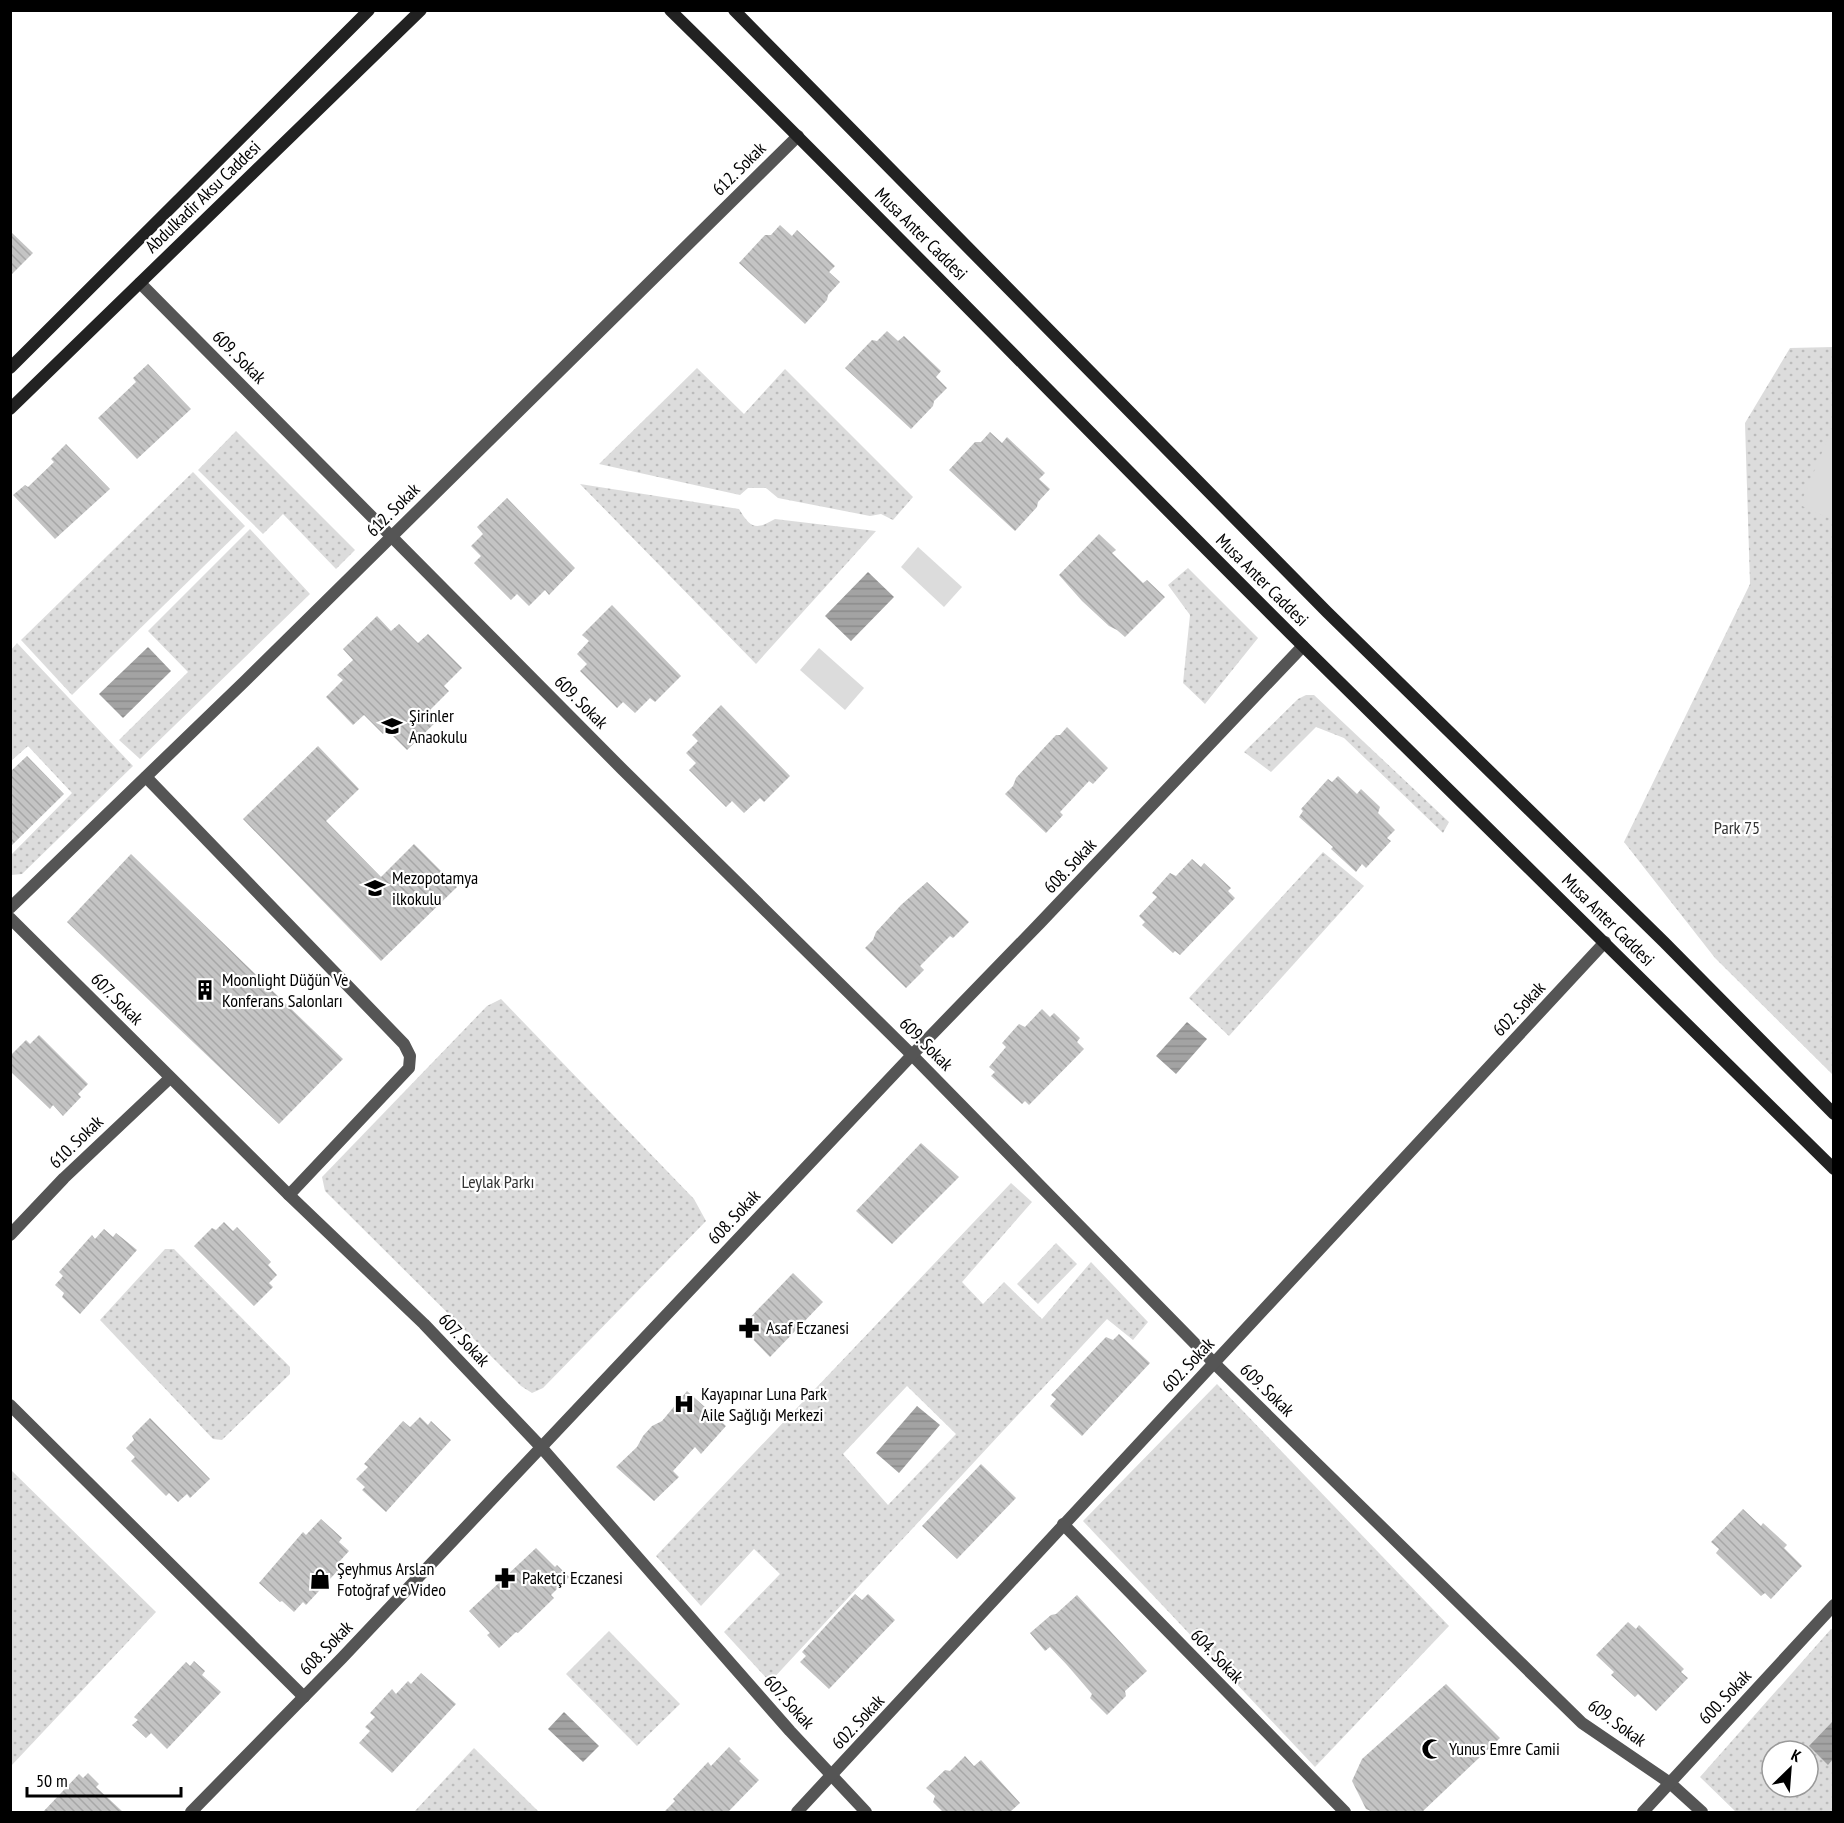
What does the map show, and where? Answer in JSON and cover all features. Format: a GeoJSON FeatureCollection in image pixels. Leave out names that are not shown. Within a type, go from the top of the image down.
{"type":"FeatureCollection","features":[{"type":"Feature","properties":{"kind":"main road","name":"Abdulkadir Aksu Caddesi"},"geometry":{"type":"LineString","coordinates":[[10,368],[369,10]]}},
{"type":"Feature","properties":{"kind":"main road","name":"Abdulkadir Aksu Caddesi"},"geometry":{"type":"LineString","coordinates":[[10,409],[421,10]]}},
{"type":"Feature","properties":{"kind":"main road","name":"Musa Anter Caddesi"},"geometry":{"type":"LineString","coordinates":[[670,10],[798,136],[1303,646],[1833,1169]]}},
{"type":"Feature","properties":{"kind":"main road","name":"Musa Anter Caddesi"},"geometry":{"type":"LineString","coordinates":[[734,10],[1319,603],[1664,942],[1833,1114]]}},
{"type":"Feature","properties":{"kind":"street","name":"612. Sokak"},"geometry":{"type":"LineString","coordinates":[[10,908],[798,136]]}},
{"type":"Feature","properties":{"kind":"street","name":"609. Sokak"},"geometry":{"type":"LineString","coordinates":[[140,283],[622,769],[912,1055],[1214,1363],[1582,1723],[1670,1783],[1702,1812]]}},
{"type":"Feature","properties":{"kind":"street","name":"608. Sokak"},"geometry":{"type":"LineString","coordinates":[[192,1812],[1303,646]]}},
{"type":"Feature","properties":{"kind":"street"},"geometry":{"type":"LineString","coordinates":[[146,777],[404,1044],[410,1056],[409,1068],[289,1195]]}},
{"type":"Feature","properties":{"kind":"street","name":"607. Sokak"},"geometry":{"type":"LineString","coordinates":[[10,918],[289,1195],[417,1317],[541,1447],[866,1812]]}},
{"type":"Feature","properties":{"kind":"street","name":"602. Sokak"},"geometry":{"type":"LineString","coordinates":[[797,1812],[1605,942]]}},
{"type":"Feature","properties":{"kind":"street","name":"610. Sokak"},"geometry":{"type":"LineString","coordinates":[[10,1235],[64,1178],[170,1078]]}},
{"type":"Feature","properties":{"kind":"street"},"geometry":{"type":"LineString","coordinates":[[10,1405],[304,1697]]}},
{"type":"Feature","properties":{"kind":"street","name":"604. Sokak"},"geometry":{"type":"LineString","coordinates":[[1063,1524],[1345,1812]]}},
{"type":"Feature","properties":{"kind":"street","name":"600. Sokak"},"geometry":{"type":"LineString","coordinates":[[1643,1812],[1833,1605]]}},
{"type":"Feature","properties":{"kind":"green space","name":"Park 75"},"geometry":{"type":"Polygon","coordinates":[[[1833,347],[1833,1075],[1715,958],[1624,842],[1750,584],[1745,423],[1790,348],[1833,347]]]}},
{"type":"Feature","properties":{"kind":"green space"},"geometry":{"type":"Polygon","coordinates":[[[697,368],[744,414],[785,369],[913,497],[893,520],[881,514],[870,516],[778,498],[766,488],[748,488],[740,495],[599,464],[697,368]]]}},
{"type":"Feature","properties":{"kind":"green space"},"geometry":{"type":"Polygon","coordinates":[[[1833,426],[1833,520],[1800,505],[1833,426]]]}},
{"type":"Feature","properties":{"kind":"green space"},"geometry":{"type":"Polygon","coordinates":[[[236,431],[355,550],[336,569],[283,514],[263,534],[198,470],[236,431]]]}},
{"type":"Feature","properties":{"kind":"green space"},"geometry":{"type":"Polygon","coordinates":[[[193,472],[245,526],[72,695],[21,640],[193,472]]]}},
{"type":"Feature","properties":{"kind":"green space"},"geometry":{"type":"Polygon","coordinates":[[[580,484],[739,509],[747,521],[754,526],[763,525],[775,519],[876,531],[756,664],[580,484]]]}},
{"type":"Feature","properties":{"kind":"green space"},"geometry":{"type":"Polygon","coordinates":[[[250,529],[310,594],[140,759],[119,740],[188,672],[148,631],[250,529]]]}},
{"type":"Feature","properties":{"kind":"green space"},"geometry":{"type":"Polygon","coordinates":[[[918,547],[962,587],[944,607],[901,567],[918,547]]]}},
{"type":"Feature","properties":{"kind":"green space"},"geometry":{"type":"Polygon","coordinates":[[[1188,568],[1258,638],[1205,704],[1183,683],[1190,615],[1168,585],[1188,568]]]}},
{"type":"Feature","properties":{"kind":"green space"},"geometry":{"type":"Polygon","coordinates":[[[17,643],[133,766],[22,874],[11,875],[11,853],[72,793],[28,746],[11,761],[11,650],[17,643]]]}},
{"type":"Feature","properties":{"kind":"green space"},"geometry":{"type":"Polygon","coordinates":[[[819,648],[864,688],[845,710],[800,670],[819,648]]]}},
{"type":"Feature","properties":{"kind":"green space"},"geometry":{"type":"Polygon","coordinates":[[[1306,695],[1314,695],[1449,822],[1443,833],[1344,738],[1316,727],[1271,772],[1244,752],[1298,699],[1306,695]]]}},
{"type":"Feature","properties":{"kind":"green space"},"geometry":{"type":"Polygon","coordinates":[[[1323,852],[1364,886],[1229,1036],[1189,998],[1323,852]]]}},
{"type":"Feature","properties":{"kind":"green space","name":"Leylak Parkı"},"geometry":{"type":"Polygon","coordinates":[[[501,999],[694,1199],[706,1221],[543,1388],[532,1393],[521,1386],[325,1191],[322,1177],[487,1006],[501,999]]]}},
{"type":"Feature","properties":{"kind":"green space"},"geometry":{"type":"Polygon","coordinates":[[[1011,1183],[1032,1202],[962,1282],[983,1304],[1004,1282],[1042,1319],[1091,1262],[1148,1322],[1133,1340],[1107,1319],[770,1682],[724,1632],[780,1574],[754,1549],[701,1606],[656,1556],[1011,1183]],[[907,1386],[843,1454],[888,1505],[956,1434],[907,1386]]]}},
{"type":"Feature","properties":{"kind":"green space"},"geometry":{"type":"Polygon","coordinates":[[[1056,1243],[1077,1264],[1038,1304],[1017,1284],[1056,1243]]]}},
{"type":"Feature","properties":{"kind":"green space"},"geometry":{"type":"Polygon","coordinates":[[[165,1249],[174,1249],[290,1367],[290,1374],[222,1440],[213,1439],[100,1320],[165,1249]]]}},
{"type":"Feature","properties":{"kind":"green space"},"geometry":{"type":"Polygon","coordinates":[[[1217,1384],[1449,1626],[1315,1767],[1083,1521],[1217,1384]]]}},
{"type":"Feature","properties":{"kind":"green space"},"geometry":{"type":"Polygon","coordinates":[[[10,1469],[156,1612],[11,1766],[10,1766],[10,1469]]]}},
{"type":"Feature","properties":{"kind":"green space"},"geometry":{"type":"Polygon","coordinates":[[[1831,1629],[1834,1631],[1833,1812],[1736,1812],[1700,1777],[1831,1629]]]}},
{"type":"Feature","properties":{"kind":"green space"},"geometry":{"type":"Polygon","coordinates":[[[609,1631],[680,1704],[637,1746],[566,1674],[609,1631]]]}},
{"type":"Feature","properties":{"kind":"green space"},"geometry":{"type":"Polygon","coordinates":[[[474,1748],[539,1812],[414,1812],[474,1748]]]}},
{"type":"Feature","properties":{"kind":"shaded area"},"geometry":{"type":"Polygon","coordinates":[[[868,572],[894,597],[851,641],[825,616],[868,572]]]}},
{"type":"Feature","properties":{"kind":"shaded area"},"geometry":{"type":"Polygon","coordinates":[[[148,647],[171,671],[123,718],[99,694],[148,647]]]}},
{"type":"Feature","properties":{"kind":"shaded area"},"geometry":{"type":"Polygon","coordinates":[[[1187,1022],[1207,1039],[1176,1074],[1156,1056],[1187,1022]]]}},
{"type":"Feature","properties":{"kind":"shaded area"},"geometry":{"type":"Polygon","coordinates":[[[917,1406],[940,1425],[899,1473],[876,1453],[917,1406]]]}},
{"type":"Feature","properties":{"kind":"shaded area"},"geometry":{"type":"Polygon","coordinates":[[[564,1712],[599,1746],[583,1762],[548,1729],[564,1712]]]}},
{"type":"Feature","properties":{"kind":"shaded area"},"geometry":{"type":"Polygon","coordinates":[[[1833,1721],[1833,1759],[1828,1765],[1820,1757],[1820,1739],[1816,1739],[1833,1721]]]}},
{"type":"Feature","properties":{"kind":"building"},"geometry":{"type":"Polygon","coordinates":[[[780,225],[792,236],[797,230],[835,266],[829,272],[840,282],[805,324],[739,263],[765,235],[771,235],[780,225]]]}},
{"type":"Feature","properties":{"kind":"building"},"geometry":{"type":"Polygon","coordinates":[[[10,231],[33,253],[10,276],[10,231]]]}},
{"type":"Feature","properties":{"kind":"building"},"geometry":{"type":"Polygon","coordinates":[[[887,331],[898,341],[904,336],[941,371],[936,377],[947,388],[911,429],[845,368],[872,340],[877,341],[887,331]]]}},
{"type":"Feature","properties":{"kind":"building"},"geometry":{"type":"Polygon","coordinates":[[[148,364],[191,409],[137,459],[98,418],[136,382],[133,378],[148,364]]]}},
{"type":"Feature","properties":{"kind":"building"},"geometry":{"type":"Polygon","coordinates":[[[990,432],[1002,443],[1007,437],[1045,473],[1039,479],[1050,489],[1015,531],[949,470],[975,442],[981,442],[990,432]]]}},
{"type":"Feature","properties":{"kind":"building"},"geometry":{"type":"Polygon","coordinates":[[[66,444],[110,489],[55,539],[13,495],[25,485],[28,487],[54,462],[51,459],[66,444]]]}},
{"type":"Feature","properties":{"kind":"building"},"geometry":{"type":"Polygon","coordinates":[[[507,498],[575,568],[549,595],[545,590],[529,606],[517,594],[511,600],[474,563],[481,556],[471,546],[483,534],[477,527],[507,498]]]}},
{"type":"Feature","properties":{"kind":"building"},"geometry":{"type":"Polygon","coordinates":[[[1099,534],[1116,550],[1112,553],[1143,583],[1147,580],[1165,597],[1125,637],[1109,626],[1082,601],[1059,575],[1099,534]]]}},
{"type":"Feature","properties":{"kind":"building"},"geometry":{"type":"Polygon","coordinates":[[[612,605],[681,676],[655,702],[650,698],[635,713],[623,702],[617,708],[580,671],[587,664],[577,654],[589,641],[582,635],[612,605]]]}},
{"type":"Feature","properties":{"kind":"building"},"geometry":{"type":"Polygon","coordinates":[[[377,616],[391,631],[399,624],[418,643],[428,634],[462,668],[444,686],[449,691],[430,710],[439,719],[407,750],[387,730],[383,734],[364,715],[353,725],[326,697],[343,680],[337,675],[353,660],[343,649],[377,616]]]}},
{"type":"Feature","properties":{"kind":"building"},"geometry":{"type":"Polygon","coordinates":[[[721,705],[790,776],[764,802],[760,798],[744,813],[732,801],[726,807],[689,770],[696,763],[686,753],[698,741],[692,735],[721,705]]]}},
{"type":"Feature","properties":{"kind":"building"},"geometry":{"type":"Polygon","coordinates":[[[1067,727],[1108,768],[1093,784],[1089,781],[1060,812],[1063,815],[1046,833],[1005,794],[1013,786],[1016,778],[1056,735],[1060,735],[1067,727]]]}},
{"type":"Feature","properties":{"kind":"building"},"geometry":{"type":"Polygon","coordinates":[[[318,746],[359,789],[326,821],[381,877],[414,844],[457,887],[381,961],[243,819],[318,746]]]}},
{"type":"Feature","properties":{"kind":"building"},"geometry":{"type":"Polygon","coordinates":[[[27,756],[64,794],[10,847],[10,772],[27,756]]]}},
{"type":"Feature","properties":{"kind":"building"},"geometry":{"type":"Polygon","coordinates":[[[1338,776],[1357,794],[1361,789],[1380,807],[1378,813],[1395,830],[1387,838],[1391,841],[1366,868],[1362,864],[1356,872],[1331,849],[1333,847],[1299,817],[1303,811],[1301,809],[1328,779],[1332,782],[1338,776]]]}},
{"type":"Feature","properties":{"kind":"building","name":"Moonlight Düğün Ve Konferans Salonları"},"geometry":{"type":"Polygon","coordinates":[[[131,854],[343,1059],[279,1124],[67,922],[131,854]]]}},
{"type":"Feature","properties":{"kind":"building"},"geometry":{"type":"Polygon","coordinates":[[[1192,859],[1201,867],[1204,863],[1231,888],[1228,891],[1235,898],[1180,955],[1175,951],[1173,953],[1142,925],[1145,922],[1139,916],[1157,897],[1152,893],[1170,873],[1176,876],[1192,859]]]}},
{"type":"Feature","properties":{"kind":"building"},"geometry":{"type":"Polygon","coordinates":[[[927,882],[969,922],[953,938],[950,936],[920,966],[924,970],[906,988],[865,948],[873,940],[876,932],[901,905],[927,882]]]}},
{"type":"Feature","properties":{"kind":"building"},"geometry":{"type":"Polygon","coordinates":[[[1042,1009],[1050,1017],[1054,1013],[1080,1038],[1077,1042],[1084,1049],[1029,1105],[1025,1101],[1022,1104],[991,1076],[995,1072],[989,1067],[1006,1047],[1002,1043],[1019,1024],[1025,1027],[1042,1009]]]}},
{"type":"Feature","properties":{"kind":"building"},"geometry":{"type":"Polygon","coordinates":[[[39,1035],[88,1084],[78,1094],[81,1097],[63,1116],[53,1105],[50,1109],[10,1071],[10,1056],[26,1040],[30,1044],[39,1035]]]}},
{"type":"Feature","properties":{"kind":"building"},"geometry":{"type":"Polygon","coordinates":[[[921,1143],[959,1177],[892,1244],[856,1211],[921,1143]]]}},
{"type":"Feature","properties":{"kind":"building"},"geometry":{"type":"Polygon","coordinates":[[[224,1222],[233,1231],[237,1227],[271,1262],[268,1265],[277,1275],[269,1283],[273,1287],[254,1306],[194,1246],[212,1228],[216,1230],[224,1222]]]}},
{"type":"Feature","properties":{"kind":"building"},"geometry":{"type":"Polygon","coordinates":[[[104,1229],[113,1237],[116,1233],[137,1250],[80,1314],[62,1297],[64,1293],[55,1285],[63,1276],[59,1272],[92,1235],[95,1239],[104,1229]]]}},
{"type":"Feature","properties":{"kind":"building"},"geometry":{"type":"Polygon","coordinates":[[[793,1273],[823,1302],[770,1357],[741,1327],[793,1273]]]}},
{"type":"Feature","properties":{"kind":"building"},"geometry":{"type":"Polygon","coordinates":[[[1119,1334],[1150,1363],[1082,1436],[1050,1406],[1056,1399],[1051,1395],[1106,1337],[1113,1340],[1119,1334]]]}},
{"type":"Feature","properties":{"kind":"building"},"geometry":{"type":"Polygon","coordinates":[[[687,1391],[726,1426],[701,1454],[695,1447],[673,1471],[679,1477],[654,1501],[616,1467],[637,1447],[652,1426],[662,1421],[687,1391]]]}},
{"type":"Feature","properties":{"kind":"building"},"geometry":{"type":"Polygon","coordinates":[[[420,1417],[428,1425],[431,1421],[451,1440],[386,1512],[362,1490],[365,1487],[356,1479],[368,1467],[364,1464],[403,1421],[410,1427],[420,1417]]]}},
{"type":"Feature","properties":{"kind":"building"},"geometry":{"type":"Polygon","coordinates":[[[150,1418],[210,1479],[190,1498],[187,1494],[178,1502],[169,1493],[166,1496],[131,1461],[135,1457],[126,1448],[134,1440],[132,1436],[150,1418]]]}},
{"type":"Feature","properties":{"kind":"building"},"geometry":{"type":"Polygon","coordinates":[[[981,1464],[1016,1498],[957,1559],[922,1526],[981,1464]]]}},
{"type":"Feature","properties":{"kind":"building"},"geometry":{"type":"Polygon","coordinates":[[[1743,1509],[1761,1526],[1763,1523],[1787,1545],[1784,1548],[1802,1566],[1771,1599],[1765,1593],[1761,1596],[1716,1553],[1719,1549],[1711,1542],[1743,1509]]]}},
{"type":"Feature","properties":{"kind":"building"},"geometry":{"type":"Polygon","coordinates":[[[321,1519],[342,1538],[339,1542],[349,1551],[339,1562],[342,1566],[306,1605],[303,1602],[294,1612],[259,1583],[303,1532],[306,1535],[321,1519]]]}},
{"type":"Feature","properties":{"kind":"building"},"geometry":{"type":"Polygon","coordinates":[[[536,1548],[569,1577],[551,1595],[554,1598],[499,1648],[487,1635],[490,1633],[469,1611],[536,1548]]]}},
{"type":"Feature","properties":{"kind":"building"},"geometry":{"type":"Polygon","coordinates":[[[855,1594],[862,1600],[868,1594],[895,1620],[829,1689],[800,1662],[806,1656],[802,1652],[855,1594]]]}},
{"type":"Feature","properties":{"kind":"building"},"geometry":{"type":"Polygon","coordinates":[[[1077,1595],[1147,1671],[1125,1691],[1126,1696],[1107,1715],[1090,1698],[1092,1694],[1067,1665],[1050,1647],[1045,1651],[1030,1633],[1077,1595]]]}},
{"type":"Feature","properties":{"kind":"building"},"geometry":{"type":"Polygon","coordinates":[[[1628,1622],[1636,1629],[1639,1625],[1684,1669],[1681,1672],[1688,1678],[1656,1711],[1638,1694],[1635,1697],[1611,1675],[1614,1672],[1596,1655],[1628,1622]]]}},
{"type":"Feature","properties":{"kind":"building"},"geometry":{"type":"Polygon","coordinates":[[[194,1661],[205,1671],[202,1675],[221,1692],[167,1749],[151,1733],[146,1738],[132,1725],[138,1720],[134,1717],[186,1662],[190,1666],[194,1661]]]}},
{"type":"Feature","properties":{"kind":"building"},"geometry":{"type":"Polygon","coordinates":[[[421,1673],[456,1704],[392,1773],[359,1743],[370,1731],[365,1727],[375,1717],[370,1713],[392,1689],[396,1694],[408,1681],[411,1684],[421,1673]]]}},
{"type":"Feature","properties":{"kind":"building","name":"Yunus Emre Camii"},"geometry":{"type":"Polygon","coordinates":[[[1446,1684],[1500,1738],[1422,1812],[1373,1812],[1366,1809],[1352,1781],[1362,1759],[1446,1684]]]}},
{"type":"Feature","properties":{"kind":"building"},"geometry":{"type":"Polygon","coordinates":[[[729,1747],[741,1759],[739,1761],[759,1780],[728,1812],[664,1812],[675,1801],[673,1799],[708,1762],[711,1766],[729,1747]]]}},
{"type":"Feature","properties":{"kind":"building"},"geometry":{"type":"Polygon","coordinates":[[[965,1756],[974,1766],[981,1760],[1020,1803],[1010,1812],[943,1812],[933,1802],[935,1796],[926,1788],[945,1770],[950,1771],[965,1756]]]}},
{"type":"Feature","properties":{"kind":"building"},"geometry":{"type":"Polygon","coordinates":[[[88,1773],[99,1784],[96,1787],[123,1812],[43,1812],[79,1774],[83,1778],[88,1773]]]}},
{"type":"Feature","properties":{"kind":"place","name":"Şirinler Anaokulu"},"geometry":{"type":"Point","coordinates":[392,726]}},
{"type":"Feature","properties":{"kind":"place","name":"Mezopotamya ilkokulu"},"geometry":{"type":"Point","coordinates":[375,888]}},
{"type":"Feature","properties":{"kind":"place","name":"Moonlight Düğün Ve Konferans Salonları"},"geometry":{"type":"Point","coordinates":[205,990]}},
{"type":"Feature","properties":{"kind":"place","name":"Asaf Eczanesi"},"geometry":{"type":"Point","coordinates":[749,1328]}},
{"type":"Feature","properties":{"kind":"place","name":"Kayapınar Luna Park Aile Sağlığı Merkezi"},"geometry":{"type":"Point","coordinates":[684,1404]}},
{"type":"Feature","properties":{"kind":"place","name":"Paketçi Eczanesi"},"geometry":{"type":"Point","coordinates":[505,1578]}},
{"type":"Feature","properties":{"kind":"place","name":"Şeyhmus Arslan Fotoğraf ve Video"},"geometry":{"type":"Point","coordinates":[320,1579]}},
{"type":"Feature","properties":{"kind":"place","name":"Yunus Emre Camii"},"geometry":{"type":"Point","coordinates":[1432,1749]}}]}
